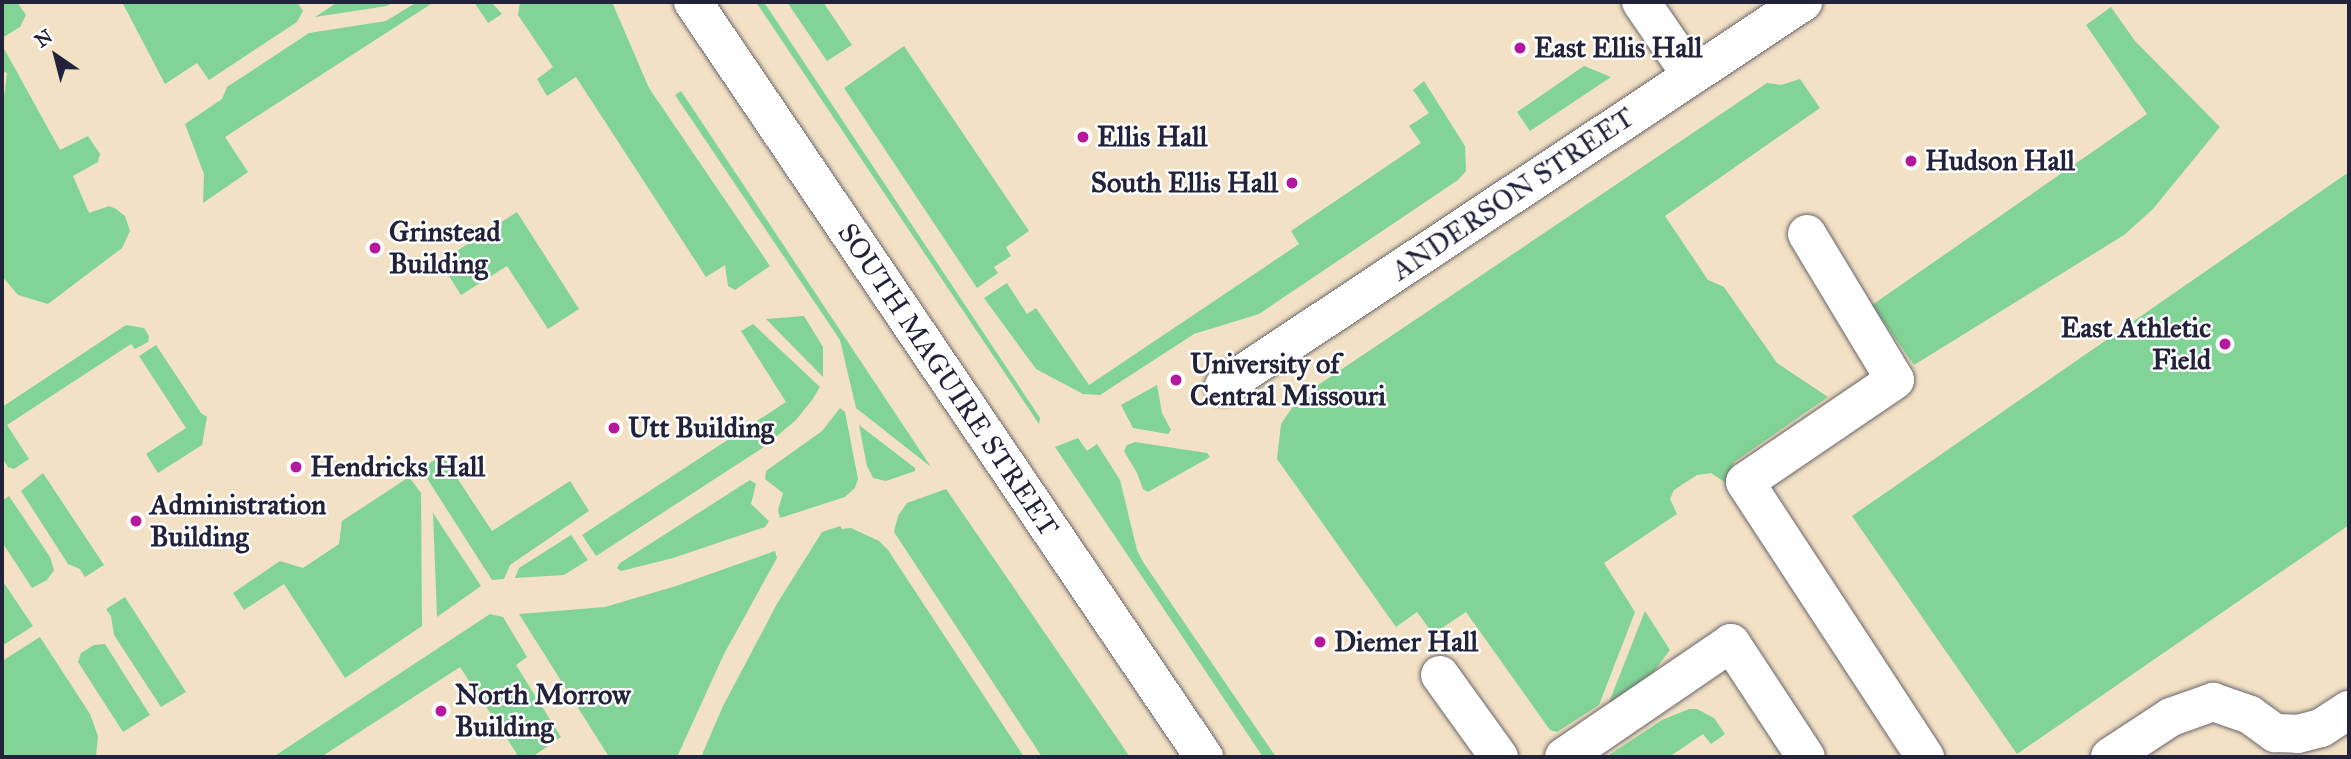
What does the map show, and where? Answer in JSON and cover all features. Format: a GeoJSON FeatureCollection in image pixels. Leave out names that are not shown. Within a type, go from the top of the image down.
{"type":"FeatureCollection","features":[{"type":"Feature","properties":{"kind":"main road","name":"SOUTH MAGUIRE STREET"},"geometry":{"type":"LineString","coordinates":[[693,2],[1204,757]]}},
{"type":"Feature","properties":{"kind":"main road"},"geometry":{"type":"LineString","coordinates":[[1641,2],[1691,75]]}},
{"type":"Feature","properties":{"kind":"main road","name":"ANDERSON STREET"},"geometry":{"type":"LineString","coordinates":[[1224,386],[1803,2]]}},
{"type":"Feature","properties":{"kind":"main road"},"geometry":{"type":"LineString","coordinates":[[1807,234],[1895,380],[1745,482],[1925,757]]}},
{"type":"Feature","properties":{"kind":"main road"},"geometry":{"type":"LineString","coordinates":[[1564,757],[1731,643],[1806,757]]}},
{"type":"Feature","properties":{"kind":"main road"},"geometry":{"type":"LineString","coordinates":[[1440,675],[1499,757]]}},
{"type":"Feature","properties":{"kind":"main road"},"geometry":{"type":"LineString","coordinates":[[2110,757],[2171,717],[2213,702],[2250,715],[2275,733],[2298,734],[2321,728],[2349,710]]}},
{"type":"Feature","properties":{"kind":"green space"},"geometry":{"type":"Polygon","coordinates":[[[2,2],[17,2],[26,15],[20,27],[2,38],[2,2]]]}},
{"type":"Feature","properties":{"kind":"green space"},"geometry":{"type":"Polygon","coordinates":[[[122,2],[297,2],[303,11],[297,22],[209,80],[197,63],[165,84],[122,2]]]}},
{"type":"Feature","properties":{"kind":"green space"},"geometry":{"type":"Polygon","coordinates":[[[338,2],[393,2],[387,6],[315,17],[338,2]]]}},
{"type":"Feature","properties":{"kind":"green space"},"geometry":{"type":"Polygon","coordinates":[[[417,2],[434,2],[225,137],[248,172],[203,203],[204,174],[185,124],[222,99],[227,87],[309,33],[386,21],[417,2]]]}},
{"type":"Feature","properties":{"kind":"green space"},"geometry":{"type":"Polygon","coordinates":[[[474,2],[491,2],[502,14],[488,23],[474,2]]]}},
{"type":"Feature","properties":{"kind":"green space"},"geometry":{"type":"Polygon","coordinates":[[[520,2],[612,2],[649,88],[770,266],[735,290],[728,286],[725,265],[706,277],[576,77],[547,96],[537,79],[553,67],[518,15],[520,2]]]}},
{"type":"Feature","properties":{"kind":"green space"},"geometry":{"type":"Polygon","coordinates":[[[756,2],[764,2],[1040,418],[1039,424],[756,2]]]}},
{"type":"Feature","properties":{"kind":"green space"},"geometry":{"type":"Polygon","coordinates":[[[787,2],[823,2],[852,45],[827,61],[787,2]]]}},
{"type":"Feature","properties":{"kind":"green space"},"geometry":{"type":"Polygon","coordinates":[[[2111,7],[2135,41],[2220,127],[2153,209],[2124,235],[1914,365],[1872,305],[2147,114],[2086,25],[2111,7]]]}},
{"type":"Feature","properties":{"kind":"green space"},"geometry":{"type":"Polygon","coordinates":[[[2,45],[60,150],[88,136],[100,154],[98,162],[73,176],[89,213],[109,206],[116,209],[125,216],[130,231],[122,248],[48,304],[18,295],[2,276],[2,114],[7,73],[2,71],[2,45]]]}},
{"type":"Feature","properties":{"kind":"green space"},"geometry":{"type":"Polygon","coordinates":[[[904,46],[1029,231],[1006,247],[1011,256],[994,267],[998,273],[977,288],[844,88],[904,46]]]}},
{"type":"Feature","properties":{"kind":"green space"},"geometry":{"type":"Polygon","coordinates":[[[1584,66],[1611,77],[1530,131],[1517,112],[1584,66]]]}},
{"type":"Feature","properties":{"kind":"green space"},"geometry":{"type":"Polygon","coordinates":[[[1800,79],[1820,108],[1665,216],[1708,280],[1724,287],[1777,363],[1828,397],[1734,462],[1726,483],[1711,473],[1697,475],[1674,490],[1670,499],[1677,514],[1604,563],[1635,612],[1599,705],[1557,732],[1550,730],[1466,612],[1433,634],[1417,612],[1396,627],[1277,459],[1281,424],[1299,398],[1767,83],[1781,85],[1800,79]]]}},
{"type":"Feature","properties":{"kind":"green space"},"geometry":{"type":"Polygon","coordinates":[[[1424,81],[1465,146],[1466,171],[1458,180],[1259,314],[1194,334],[1100,395],[1083,394],[1036,369],[984,298],[1007,283],[1027,314],[1036,308],[1089,385],[1299,244],[1291,231],[1421,143],[1409,126],[1429,113],[1413,90],[1424,81]]]}},
{"type":"Feature","properties":{"kind":"green space"},"geometry":{"type":"Polygon","coordinates":[[[681,91],[931,467],[856,408],[840,340],[675,95],[681,91]]]}},
{"type":"Feature","properties":{"kind":"green space","name":"East Athletic Field"},"geometry":{"type":"Polygon","coordinates":[[[2349,172],[2349,525],[2017,754],[1852,516],[2349,172]]]}},
{"type":"Feature","properties":{"kind":"green space"},"geometry":{"type":"Polygon","coordinates":[[[517,212],[579,309],[548,329],[507,266],[461,295],[440,262],[517,212]]]}},
{"type":"Feature","properties":{"kind":"green space"},"geometry":{"type":"Polygon","coordinates":[[[804,316],[823,347],[823,377],[766,319],[804,316]]]}},
{"type":"Feature","properties":{"kind":"green space"},"geometry":{"type":"Polygon","coordinates":[[[753,324],[820,387],[812,400],[796,420],[764,447],[596,556],[582,535],[786,402],[741,331],[753,324]]]}},
{"type":"Feature","properties":{"kind":"green space"},"geometry":{"type":"Polygon","coordinates":[[[126,325],[144,328],[149,336],[148,342],[135,349],[131,344],[7,425],[29,459],[14,469],[8,467],[2,458],[2,407],[126,325]]]}},
{"type":"Feature","properties":{"kind":"green space"},"geometry":{"type":"Polygon","coordinates":[[[156,345],[201,413],[207,417],[202,445],[158,473],[146,454],[186,428],[139,356],[156,345]]]}},
{"type":"Feature","properties":{"kind":"green space"},"geometry":{"type":"Polygon","coordinates":[[[1157,385],[1162,413],[1171,430],[1168,434],[1133,428],[1121,405],[1157,385]]]}},
{"type":"Feature","properties":{"kind":"green space"},"geometry":{"type":"Polygon","coordinates":[[[840,408],[845,412],[858,479],[855,488],[845,497],[780,518],[778,510],[783,493],[765,479],[766,471],[822,431],[840,408]]]}},
{"type":"Feature","properties":{"kind":"green space"},"geometry":{"type":"Polygon","coordinates":[[[859,425],[915,468],[915,471],[886,481],[873,478],[867,466],[859,425]]]}},
{"type":"Feature","properties":{"kind":"green space"},"geometry":{"type":"Polygon","coordinates":[[[1078,438],[1087,451],[1097,444],[1120,480],[1137,550],[1143,562],[1276,757],[1263,757],[1055,447],[1078,438]]]}},
{"type":"Feature","properties":{"kind":"green space"},"geometry":{"type":"Polygon","coordinates":[[[1135,442],[1207,453],[1210,457],[1148,492],[1143,489],[1124,451],[1127,445],[1135,442]]]}},
{"type":"Feature","properties":{"kind":"green space"},"geometry":{"type":"Polygon","coordinates":[[[442,455],[492,531],[570,481],[589,511],[510,565],[504,579],[492,580],[421,469],[442,455]]]}},
{"type":"Feature","properties":{"kind":"green space"},"geometry":{"type":"Polygon","coordinates":[[[43,473],[104,565],[85,577],[80,569],[68,564],[21,491],[43,473]]]}},
{"type":"Feature","properties":{"kind":"green space"},"geometry":{"type":"Polygon","coordinates":[[[409,477],[421,493],[422,626],[345,678],[284,584],[244,610],[233,593],[280,561],[303,568],[339,544],[342,521],[409,477]]]}},
{"type":"Feature","properties":{"kind":"green space"},"geometry":{"type":"Polygon","coordinates":[[[750,480],[756,484],[751,504],[769,521],[765,527],[673,558],[621,571],[617,568],[620,563],[750,480]]]}},
{"type":"Feature","properties":{"kind":"green space"},"geometry":{"type":"Polygon","coordinates":[[[946,489],[1130,757],[1042,757],[894,532],[898,516],[907,503],[946,489]]]}},
{"type":"Feature","properties":{"kind":"green space"},"geometry":{"type":"Polygon","coordinates":[[[9,496],[50,557],[54,570],[47,580],[32,588],[2,542],[2,501],[9,496]]]}},
{"type":"Feature","properties":{"kind":"green space"},"geometry":{"type":"Polygon","coordinates":[[[433,513],[481,586],[437,617],[433,513]]]}},
{"type":"Feature","properties":{"kind":"green space"},"geometry":{"type":"Polygon","coordinates":[[[840,526],[879,541],[888,550],[1024,757],[701,757],[723,706],[778,602],[822,532],[840,526]]]}},
{"type":"Feature","properties":{"kind":"green space"},"geometry":{"type":"Polygon","coordinates":[[[571,535],[588,560],[564,575],[515,578],[519,568],[571,535]]]}},
{"type":"Feature","properties":{"kind":"green space"},"geometry":{"type":"Polygon","coordinates":[[[775,551],[777,558],[724,654],[677,757],[609,757],[519,614],[605,607],[676,586],[775,551]]]}},
{"type":"Feature","properties":{"kind":"green space"},"geometry":{"type":"Polygon","coordinates":[[[2,580],[33,626],[2,646],[2,580]]]}},
{"type":"Feature","properties":{"kind":"green space"},"geometry":{"type":"Polygon","coordinates":[[[125,597],[186,692],[161,707],[114,635],[111,616],[106,609],[125,597]]]}},
{"type":"Feature","properties":{"kind":"green space"},"geometry":{"type":"Polygon","coordinates":[[[1645,611],[1670,650],[1648,679],[1606,710],[1645,611]]]}},
{"type":"Feature","properties":{"kind":"green space"},"geometry":{"type":"Polygon","coordinates":[[[490,614],[503,617],[527,657],[516,665],[561,737],[535,755],[513,757],[517,754],[460,667],[321,757],[273,757],[490,614]]]}},
{"type":"Feature","properties":{"kind":"green space"},"geometry":{"type":"Polygon","coordinates":[[[40,637],[90,714],[98,736],[96,757],[2,757],[2,661],[40,637]]]}},
{"type":"Feature","properties":{"kind":"green space"},"geometry":{"type":"Polygon","coordinates":[[[105,644],[150,715],[123,732],[78,662],[81,653],[94,645],[105,644]]]}},
{"type":"Feature","properties":{"kind":"green space"},"geometry":{"type":"Polygon","coordinates":[[[1689,709],[1697,709],[1714,718],[1725,734],[1711,744],[1703,734],[1669,757],[1606,757],[1662,720],[1689,709]]]}},
{"type":"Feature","properties":{"kind":"place","name":"East Ellis Hall"},"geometry":{"type":"Point","coordinates":[1520,48]}},
{"type":"Feature","properties":{"kind":"place","name":"Ellis Hall"},"geometry":{"type":"Point","coordinates":[1083,137]}},
{"type":"Feature","properties":{"kind":"place","name":"Hudson Hall"},"geometry":{"type":"Point","coordinates":[1911,161]}},
{"type":"Feature","properties":{"kind":"place","name":"South Ellis Hall"},"geometry":{"type":"Point","coordinates":[1292,183]}},
{"type":"Feature","properties":{"kind":"place","name":"Grinstead Building"},"geometry":{"type":"Point","coordinates":[375,248]}},
{"type":"Feature","properties":{"kind":"place","name":"East Athletic Field"},"geometry":{"type":"Point","coordinates":[2225,344]}},
{"type":"Feature","properties":{"kind":"place","name":"University of Central Missouri"},"geometry":{"type":"Point","coordinates":[1176,380]}},
{"type":"Feature","properties":{"kind":"place","name":"Utt Building"},"geometry":{"type":"Point","coordinates":[614,428]}},
{"type":"Feature","properties":{"kind":"place","name":"Hendricks Hall"},"geometry":{"type":"Point","coordinates":[296,467]}},
{"type":"Feature","properties":{"kind":"place","name":"Administration Building"},"geometry":{"type":"Point","coordinates":[136,521]}},
{"type":"Feature","properties":{"kind":"place","name":"Diemer Hall"},"geometry":{"type":"Point","coordinates":[1320,642]}},
{"type":"Feature","properties":{"kind":"place","name":"North Morrow Building"},"geometry":{"type":"Point","coordinates":[441,711]}}]}
